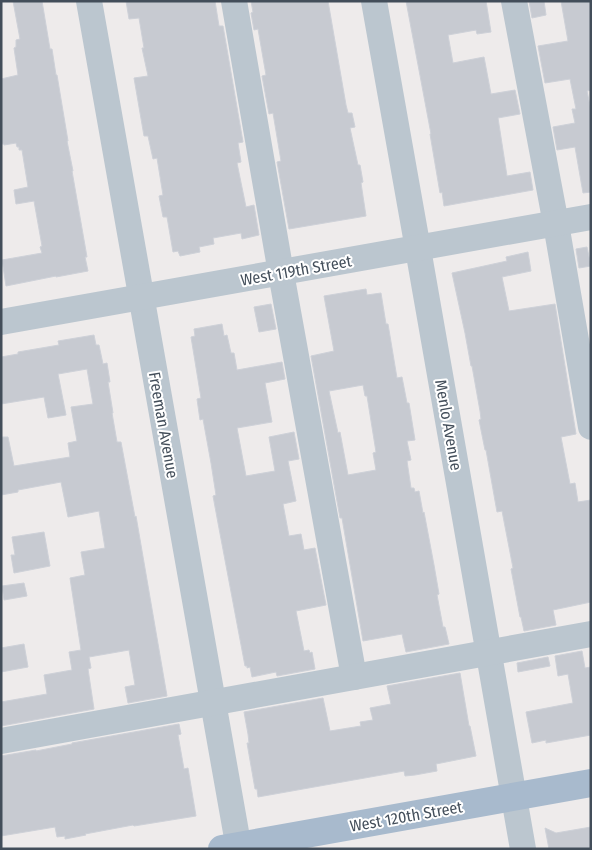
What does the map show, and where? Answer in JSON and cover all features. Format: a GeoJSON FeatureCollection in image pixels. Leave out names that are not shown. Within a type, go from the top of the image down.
{"type":"FeatureCollection","features":[{"type":"Feature","properties":{"kind":"main road","name":"West 120th Street"},"geometry":{"type":"LineString","coordinates":[[233,848],[591,783]]}},
{"type":"Feature","properties":{"kind":"street","name":"Freeman Avenue"},"geometry":{"type":"LineString","coordinates":[[89,1],[213,703],[233,848]]}},
{"type":"Feature","properties":{"kind":"street"},"geometry":{"type":"LineString","coordinates":[[234,1],[280,273],[354,677]]}},
{"type":"Feature","properties":{"kind":"street","name":"Menlo Avenue"},"geometry":{"type":"LineString","coordinates":[[374,1],[523,849]]}},
{"type":"Feature","properties":{"kind":"street"},"geometry":{"type":"LineString","coordinates":[[514,1],[556,224],[591,427]]}},
{"type":"Feature","properties":{"kind":"street","name":"West 119th Street"},"geometry":{"type":"LineString","coordinates":[[1,322],[591,218]]}},
{"type":"Feature","properties":{"kind":"street"},"geometry":{"type":"LineString","coordinates":[[1,740],[591,634]]}},
{"type":"Feature","properties":{"kind":"building"},"geometry":{"type":"Polygon","coordinates":[[[13,1],[42,1],[50,49],[52,49],[57,75],[88,271],[6,286],[2,260],[42,253],[34,201],[16,204],[14,190],[28,187],[22,150],[19,150],[16,143],[1,144],[1,79],[18,75],[14,48],[16,47],[16,40],[20,39],[13,1]]]}},
{"type":"Feature","properties":{"kind":"building"},"geometry":{"type":"Polygon","coordinates":[[[126,1],[215,1],[219,26],[223,26],[243,142],[238,143],[241,162],[237,163],[246,207],[254,205],[259,235],[242,239],[241,233],[213,238],[214,244],[199,247],[200,252],[180,256],[178,251],[173,252],[167,217],[163,217],[159,196],[163,195],[157,158],[153,159],[148,136],[144,136],[134,78],[148,76],[142,48],[144,48],[139,18],[129,19],[126,1]]]}},
{"type":"Feature","properties":{"kind":"building"},"geometry":{"type":"Polygon","coordinates":[[[251,1],[328,1],[346,105],[348,113],[352,113],[355,127],[350,128],[358,165],[360,165],[366,216],[289,229],[277,162],[281,161],[273,113],[269,114],[262,76],[266,75],[258,29],[254,30],[251,1]]]}},
{"type":"Feature","properties":{"kind":"building"},"geometry":{"type":"Polygon","coordinates":[[[406,1],[486,1],[491,32],[477,34],[476,30],[448,35],[453,63],[484,57],[491,94],[515,90],[520,114],[498,118],[507,176],[530,172],[533,190],[444,206],[442,192],[440,193],[406,1]]]}},
{"type":"Feature","properties":{"kind":"building"},"geometry":{"type":"Polygon","coordinates":[[[529,1],[544,1],[546,15],[532,18],[529,1]]]}},
{"type":"Feature","properties":{"kind":"building"},"geometry":{"type":"Polygon","coordinates":[[[561,1],[591,1],[591,90],[587,91],[591,110],[591,192],[583,193],[575,147],[557,150],[553,127],[575,123],[572,109],[576,109],[570,79],[545,83],[538,46],[568,41],[561,1]]]}},
{"type":"Feature","properties":{"kind":"building"},"geometry":{"type":"Polygon","coordinates":[[[587,247],[591,266],[579,268],[576,249],[587,247]]]}},
{"type":"Feature","properties":{"kind":"building"},"geometry":{"type":"Polygon","coordinates":[[[528,252],[531,271],[502,277],[509,311],[555,304],[576,434],[561,437],[570,484],[575,483],[578,502],[591,500],[591,602],[553,610],[556,625],[524,631],[511,569],[513,568],[502,511],[497,512],[479,420],[481,419],[480,411],[472,366],[452,273],[507,261],[506,257],[528,252]]]}},
{"type":"Feature","properties":{"kind":"building"},"geometry":{"type":"Polygon","coordinates":[[[366,289],[367,295],[381,293],[397,378],[402,377],[407,403],[409,403],[415,440],[407,441],[411,460],[407,461],[411,488],[414,488],[415,492],[419,491],[434,565],[443,627],[445,627],[449,644],[406,652],[402,634],[363,641],[311,356],[334,351],[324,296],[366,289]],[[363,385],[329,391],[338,433],[340,432],[348,475],[376,470],[373,453],[376,452],[367,396],[365,396],[363,385]]]}},
{"type":"Feature","properties":{"kind":"building"},"geometry":{"type":"Polygon","coordinates":[[[271,304],[276,329],[259,332],[254,307],[271,304]]]}},
{"type":"Feature","properties":{"kind":"building"},"geometry":{"type":"Polygon","coordinates":[[[222,324],[224,336],[227,335],[231,353],[234,353],[237,370],[282,362],[285,379],[265,383],[272,422],[237,428],[246,476],[275,471],[269,437],[294,432],[299,459],[288,461],[296,501],[283,504],[289,536],[301,534],[304,550],[315,548],[326,605],[296,611],[304,651],[309,650],[310,653],[312,652],[315,669],[277,676],[276,672],[252,677],[250,667],[247,668],[245,666],[213,496],[216,495],[203,419],[200,420],[197,399],[201,398],[191,337],[195,336],[194,329],[222,324]]]}},
{"type":"Feature","properties":{"kind":"building"},"geometry":{"type":"Polygon","coordinates":[[[94,335],[96,345],[99,345],[103,364],[107,363],[117,442],[121,442],[136,516],[167,696],[128,703],[125,687],[135,685],[129,650],[89,657],[91,668],[88,669],[94,709],[1,726],[1,702],[47,694],[44,675],[72,670],[69,652],[81,650],[70,578],[85,575],[81,552],[105,548],[99,511],[68,517],[61,482],[1,495],[1,437],[8,437],[14,466],[70,457],[68,443],[77,441],[71,407],[93,404],[87,369],[58,374],[66,415],[48,418],[44,397],[1,404],[1,357],[59,345],[58,341],[94,335]]]}},
{"type":"Feature","properties":{"kind":"building"},"geometry":{"type":"Polygon","coordinates":[[[44,532],[50,566],[14,573],[11,555],[15,555],[12,537],[44,532]]]}},
{"type":"Feature","properties":{"kind":"building"},"geometry":{"type":"Polygon","coordinates":[[[24,583],[27,596],[4,600],[2,586],[24,583]]]}},
{"type":"Feature","properties":{"kind":"building"},"geometry":{"type":"Polygon","coordinates":[[[24,644],[28,667],[1,672],[1,648],[24,644]]]}},
{"type":"Feature","properties":{"kind":"building"},"geometry":{"type":"Polygon","coordinates":[[[582,651],[585,668],[591,667],[591,735],[546,743],[546,740],[532,743],[526,712],[573,703],[568,674],[558,676],[555,656],[582,651]]]}},
{"type":"Feature","properties":{"kind":"building"},"geometry":{"type":"Polygon","coordinates":[[[548,657],[550,666],[518,672],[517,663],[548,657]]]}},
{"type":"Feature","properties":{"kind":"building"},"geometry":{"type":"Polygon","coordinates":[[[460,673],[476,756],[436,764],[437,771],[405,776],[404,771],[258,797],[247,743],[249,743],[244,712],[323,698],[330,731],[361,726],[360,722],[373,720],[370,708],[391,704],[387,686],[460,673]]]}},
{"type":"Feature","properties":{"kind":"building"},"geometry":{"type":"Polygon","coordinates":[[[179,724],[181,734],[178,735],[184,769],[188,768],[196,816],[133,825],[65,839],[65,836],[57,837],[55,827],[1,836],[1,756],[179,724]]]}},
{"type":"Feature","properties":{"kind":"building"},"geometry":{"type":"Polygon","coordinates":[[[591,827],[591,849],[549,849],[545,828],[556,833],[591,827]]]}}]}
